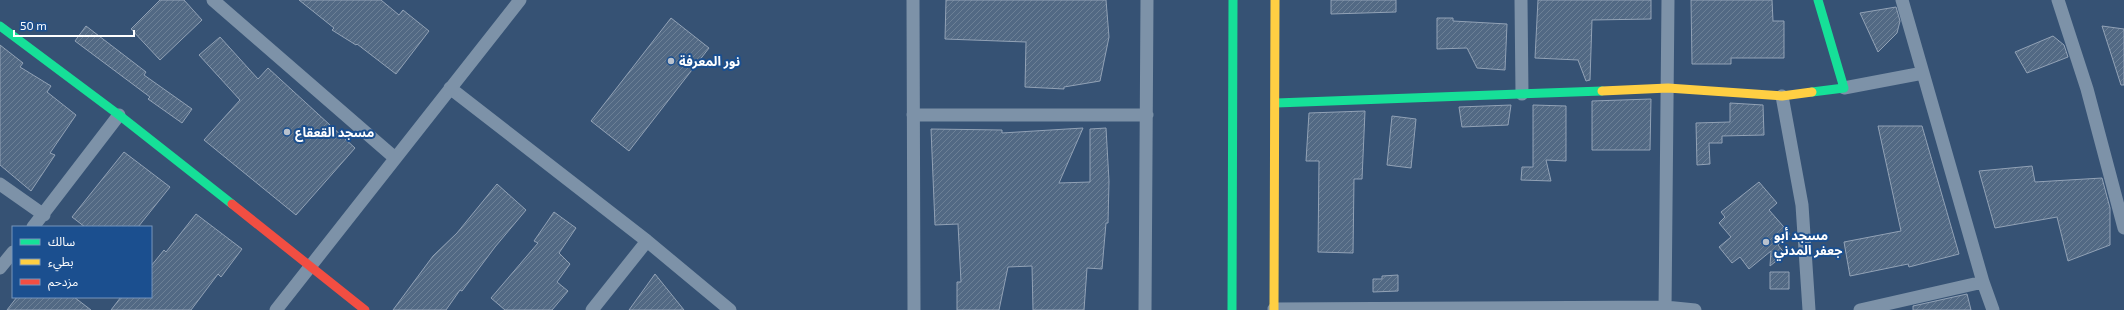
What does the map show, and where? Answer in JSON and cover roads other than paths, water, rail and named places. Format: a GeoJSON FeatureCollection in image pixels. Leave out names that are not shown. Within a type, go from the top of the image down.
{"type":"FeatureCollection","features":[{"type":"Feature","properties":{"kind":"street"},"geometry":{"type":"LineString","coordinates":[[213,0],[395,158]]}},
{"type":"Feature","properties":{"kind":"street"},"geometry":{"type":"LineString","coordinates":[[276,310],[308,267],[520,0]]}},
{"type":"Feature","properties":{"kind":"street"},"geometry":{"type":"LineString","coordinates":[[912,0],[914,310]]}},
{"type":"Feature","properties":{"kind":"street"},"geometry":{"type":"LineString","coordinates":[[1145,310],[1147,0]]}},
{"type":"Feature","properties":{"kind":"street"},"geometry":{"type":"LineString","coordinates":[[1232,310],[1233,0]]}},
{"type":"Feature","properties":{"kind":"street"},"geometry":{"type":"LineString","coordinates":[[1275,0],[1276,103],[1274,310],[1695,310]]}},
{"type":"Feature","properties":{"kind":"street"},"geometry":{"type":"LineString","coordinates":[[1521,0],[1522,94]]}},
{"type":"Feature","properties":{"kind":"street"},"geometry":{"type":"LineString","coordinates":[[1665,309],[1668,0]]}},
{"type":"Feature","properties":{"kind":"street"},"geometry":{"type":"LineString","coordinates":[[1818,0],[1844,88]]}},
{"type":"Feature","properties":{"kind":"street"},"geometry":{"type":"LineString","coordinates":[[1902,0],[1983,282],[1993,310]]}},
{"type":"Feature","properties":{"kind":"street"},"geometry":{"type":"LineString","coordinates":[[2058,0],[2087,90],[2124,228]]}},
{"type":"Feature","properties":{"kind":"street"},"geometry":{"type":"LineString","coordinates":[[0,26],[119,115],[308,267],[365,310]]}},
{"type":"Feature","properties":{"kind":"street"},"geometry":{"type":"LineString","coordinates":[[1276,103],[1668,88],[1782,96],[1844,88],[1923,73]]}},
{"type":"Feature","properties":{"kind":"street"},"geometry":{"type":"LineString","coordinates":[[450,88],[647,241],[730,310]]}},
{"type":"Feature","properties":{"kind":"street"},"geometry":{"type":"LineString","coordinates":[[1782,96],[1802,206],[1809,310]]}},
{"type":"Feature","properties":{"kind":"street"},"geometry":{"type":"LineString","coordinates":[[35,226],[119,115]]}},
{"type":"Feature","properties":{"kind":"street"},"geometry":{"type":"LineString","coordinates":[[913,115],[1147,115]]}},
{"type":"Feature","properties":{"kind":"street"},"geometry":{"type":"LineString","coordinates":[[0,184],[44,215]]}},
{"type":"Feature","properties":{"kind":"street"},"geometry":{"type":"LineString","coordinates":[[592,310],[647,241]]}},
{"type":"Feature","properties":{"kind":"street"},"geometry":{"type":"LineString","coordinates":[[0,268],[12,253]]}},
{"type":"Feature","properties":{"kind":"street"},"geometry":{"type":"LineString","coordinates":[[1860,310],[1983,282]]}},
{"type":"Feature","properties":{"kind":"place","name":"نور المعرفة"},"geometry":{"type":"Point","coordinates":[671,61]}},
{"type":"Feature","properties":{"kind":"place","name":"مسجد القعقاع"},"geometry":{"type":"Point","coordinates":[287,132]}},
{"type":"Feature","properties":{"kind":"place","name":"مسجد أبو جعفر المدني"},"geometry":{"type":"Point","coordinates":[1766,242]}}]}
